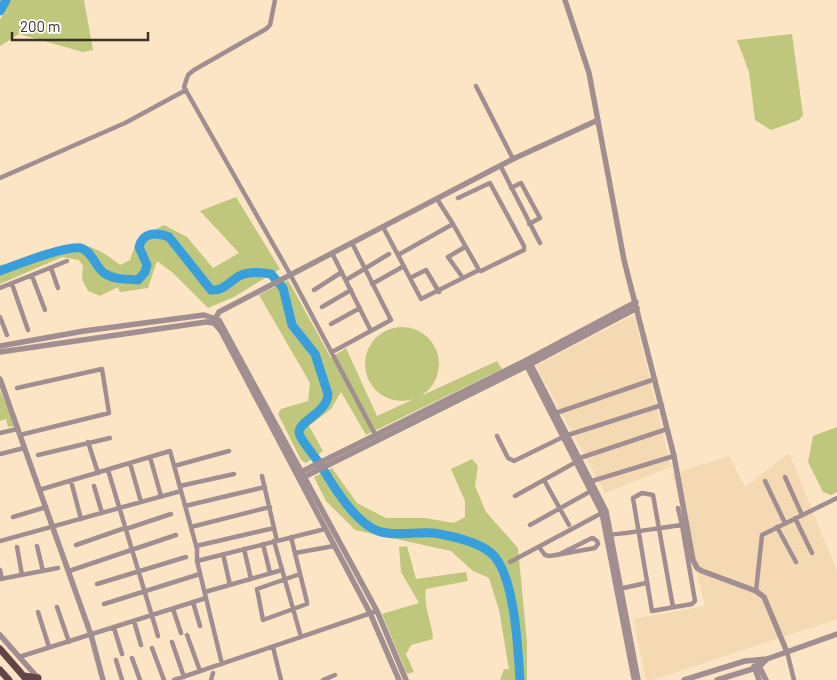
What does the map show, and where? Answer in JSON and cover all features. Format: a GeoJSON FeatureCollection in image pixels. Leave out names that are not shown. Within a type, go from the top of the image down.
{"type":"FeatureCollection","features":[{"type":"Feature","properties":{"kind":"main road"},"geometry":{"type":"LineString","coordinates":[[0,648],[26,678],[39,679]]}},
{"type":"Feature","properties":{"kind":"main road"},"geometry":{"type":"LineString","coordinates":[[0,670],[9,680]]}},
{"type":"Feature","properties":{"kind":"street"},"geometry":{"type":"LineString","coordinates":[[275,0],[270,25],[266,29],[194,70],[188,75],[184,84],[332,352],[376,437]]}},
{"type":"Feature","properties":{"kind":"street"},"geometry":{"type":"LineString","coordinates":[[564,0],[589,73],[624,260],[674,456],[697,568],[756,591],[764,597],[786,652],[794,680]]}},
{"type":"Feature","properties":{"kind":"street"},"geometry":{"type":"LineString","coordinates":[[476,86],[513,159]]}},
{"type":"Feature","properties":{"kind":"street"},"geometry":{"type":"LineString","coordinates":[[0,178],[116,127],[186,90]]}},
{"type":"Feature","properties":{"kind":"street"},"geometry":{"type":"LineString","coordinates":[[215,320],[219,312],[262,288],[501,167],[513,159],[598,120]]}},
{"type":"Feature","properties":{"kind":"street"},"geometry":{"type":"LineString","coordinates":[[501,167],[540,243]]}},
{"type":"Feature","properties":{"kind":"street"},"geometry":{"type":"LineString","coordinates":[[511,188],[521,182],[540,218],[529,224]]}},
{"type":"Feature","properties":{"kind":"street"},"geometry":{"type":"LineString","coordinates":[[458,198],[488,183],[492,185],[525,248],[481,271]]}},
{"type":"Feature","properties":{"kind":"street"},"geometry":{"type":"LineString","coordinates":[[464,185],[468,194]]}},
{"type":"Feature","properties":{"kind":"street"},"geometry":{"type":"LineString","coordinates":[[383,226],[421,299],[439,292],[479,270],[437,199]]}},
{"type":"Feature","properties":{"kind":"street"},"geometry":{"type":"LineString","coordinates":[[398,255],[453,224]]}},
{"type":"Feature","properties":{"kind":"street"},"geometry":{"type":"LineString","coordinates":[[332,352],[391,320],[352,243]]}},
{"type":"Feature","properties":{"kind":"street"},"geometry":{"type":"LineString","coordinates":[[463,278],[448,256],[465,247]]}},
{"type":"Feature","properties":{"kind":"street"},"geometry":{"type":"LineString","coordinates":[[332,253],[371,331]]}},
{"type":"Feature","properties":{"kind":"street"},"geometry":{"type":"LineString","coordinates":[[346,280],[389,254]]}},
{"type":"Feature","properties":{"kind":"street"},"geometry":{"type":"LineString","coordinates":[[0,288],[67,261]]}},
{"type":"Feature","properties":{"kind":"street"},"geometry":{"type":"LineString","coordinates":[[372,284],[404,266]]}},
{"type":"Feature","properties":{"kind":"street"},"geometry":{"type":"LineString","coordinates":[[51,268],[58,288]]}},
{"type":"Feature","properties":{"kind":"street"},"geometry":{"type":"LineString","coordinates":[[410,278],[426,270],[439,292]]}},
{"type":"Feature","properties":{"kind":"street"},"geometry":{"type":"LineString","coordinates":[[314,290],[342,272]]}},
{"type":"Feature","properties":{"kind":"street"},"geometry":{"type":"LineString","coordinates":[[32,276],[45,310]]}},
{"type":"Feature","properties":{"kind":"street"},"geometry":{"type":"LineString","coordinates":[[12,284],[28,330]]}},
{"type":"Feature","properties":{"kind":"street"},"geometry":{"type":"LineString","coordinates":[[322,307],[351,290]]}},
{"type":"Feature","properties":{"kind":"street"},"geometry":{"type":"LineString","coordinates":[[300,475],[527,363],[636,305]]}},
{"type":"Feature","properties":{"kind":"street"},"geometry":{"type":"LineString","coordinates":[[331,324],[360,308]]}},
{"type":"Feature","properties":{"kind":"street"},"geometry":{"type":"LineString","coordinates":[[0,346],[123,326],[204,316],[215,320],[373,612],[406,680]]}},
{"type":"Feature","properties":{"kind":"street"},"geometry":{"type":"LineString","coordinates":[[0,317],[6,335]]}},
{"type":"Feature","properties":{"kind":"street"},"geometry":{"type":"LineString","coordinates":[[0,352],[215,320]]}},
{"type":"Feature","properties":{"kind":"street"},"geometry":{"type":"LineString","coordinates":[[527,363],[556,413],[566,436]]}},
{"type":"Feature","properties":{"kind":"street"},"geometry":{"type":"LineString","coordinates":[[527,363],[566,436],[591,491],[602,509]]}},
{"type":"Feature","properties":{"kind":"street"},"geometry":{"type":"LineString","coordinates":[[0,433],[19,432],[109,413],[102,369],[17,388]]}},
{"type":"Feature","properties":{"kind":"street"},"geometry":{"type":"LineString","coordinates":[[0,378],[91,635],[103,680]]}},
{"type":"Feature","properties":{"kind":"street"},"geometry":{"type":"LineString","coordinates":[[556,413],[655,379]]}},
{"type":"Feature","properties":{"kind":"street"},"geometry":{"type":"LineString","coordinates":[[498,436],[508,458],[514,461],[566,436],[662,406]]}},
{"type":"Feature","properties":{"kind":"street"},"geometry":{"type":"LineString","coordinates":[[514,496],[578,460],[667,429]]}},
{"type":"Feature","properties":{"kind":"street"},"geometry":{"type":"LineString","coordinates":[[38,455],[110,438]]}},
{"type":"Feature","properties":{"kind":"street"},"geometry":{"type":"LineString","coordinates":[[88,442],[98,473]]}},
{"type":"Feature","properties":{"kind":"street"},"geometry":{"type":"LineString","coordinates":[[0,454],[24,448]]}},
{"type":"Feature","properties":{"kind":"street"},"geometry":{"type":"LineString","coordinates":[[39,490],[170,451],[196,546],[197,561],[222,664]]}},
{"type":"Feature","properties":{"kind":"street"},"geometry":{"type":"LineString","coordinates":[[174,466],[229,452]]}},
{"type":"Feature","properties":{"kind":"street"},"geometry":{"type":"LineString","coordinates":[[592,481],[674,456]]}},
{"type":"Feature","properties":{"kind":"street"},"geometry":{"type":"LineString","coordinates":[[150,457],[161,496]]}},
{"type":"Feature","properties":{"kind":"street"},"geometry":{"type":"LineString","coordinates":[[578,460],[592,481],[610,535],[636,680]]}},
{"type":"Feature","properties":{"kind":"street"},"geometry":{"type":"LineString","coordinates":[[130,463],[141,502]]}},
{"type":"Feature","properties":{"kind":"street"},"geometry":{"type":"LineString","coordinates":[[108,470],[158,636]]}},
{"type":"Feature","properties":{"kind":"street"},"geometry":{"type":"LineString","coordinates":[[0,541],[54,528],[161,496],[180,488],[234,474]]}},
{"type":"Feature","properties":{"kind":"street"},"geometry":{"type":"LineString","coordinates":[[300,475],[334,546],[373,612],[399,680]]}},
{"type":"Feature","properties":{"kind":"street"},"geometry":{"type":"LineString","coordinates":[[262,476],[282,570],[301,637]]}},
{"type":"Feature","properties":{"kind":"street"},"geometry":{"type":"LineString","coordinates":[[785,477],[802,515]]}},
{"type":"Feature","properties":{"kind":"street"},"geometry":{"type":"LineString","coordinates":[[544,480],[569,525]]}},
{"type":"Feature","properties":{"kind":"street"},"geometry":{"type":"LineString","coordinates":[[71,481],[81,519]]}},
{"type":"Feature","properties":{"kind":"street"},"geometry":{"type":"LineString","coordinates":[[765,481],[785,523]]}},
{"type":"Feature","properties":{"kind":"street"},"geometry":{"type":"LineString","coordinates":[[94,486],[102,514]]}},
{"type":"Feature","properties":{"kind":"street"},"geometry":{"type":"LineString","coordinates":[[185,506],[265,487]]}},
{"type":"Feature","properties":{"kind":"street"},"geometry":{"type":"LineString","coordinates":[[530,525],[591,491]]}},
{"type":"Feature","properties":{"kind":"street"},"geometry":{"type":"LineString","coordinates":[[673,607],[653,495],[642,493],[633,498],[652,611],[692,604],[695,601],[678,508]]}},
{"type":"Feature","properties":{"kind":"street"},"geometry":{"type":"LineString","coordinates":[[756,591],[761,554],[761,537],[837,498]]}},
{"type":"Feature","properties":{"kind":"street"},"geometry":{"type":"LineString","coordinates":[[13,517],[46,507]]}},
{"type":"Feature","properties":{"kind":"street"},"geometry":{"type":"LineString","coordinates":[[191,527],[270,507]]}},
{"type":"Feature","properties":{"kind":"street"},"geometry":{"type":"LineString","coordinates":[[510,562],[602,509]]}},
{"type":"Feature","properties":{"kind":"street"},"geometry":{"type":"LineString","coordinates":[[76,545],[171,514]]}},
{"type":"Feature","properties":{"kind":"street"},"geometry":{"type":"LineString","coordinates":[[795,518],[812,553]]}},
{"type":"Feature","properties":{"kind":"street"},"geometry":{"type":"LineString","coordinates":[[610,535],[682,525]]}},
{"type":"Feature","properties":{"kind":"street"},"geometry":{"type":"LineString","coordinates":[[778,527],[796,562]]}},
{"type":"Feature","properties":{"kind":"street"},"geometry":{"type":"LineString","coordinates":[[196,546],[274,528]]}},
{"type":"Feature","properties":{"kind":"street"},"geometry":{"type":"LineString","coordinates":[[197,561],[325,529]]}},
{"type":"Feature","properties":{"kind":"street"},"geometry":{"type":"LineString","coordinates":[[69,571],[176,535]]}},
{"type":"Feature","properties":{"kind":"street"},"geometry":{"type":"LineString","coordinates":[[291,537],[300,574],[307,604],[293,611],[265,621],[263,620],[256,590],[300,574]]}},
{"type":"Feature","properties":{"kind":"street"},"geometry":{"type":"LineString","coordinates":[[539,547],[547,556],[558,555],[595,548],[597,541],[595,538],[590,538],[558,555]]}},
{"type":"Feature","properties":{"kind":"street"},"geometry":{"type":"LineString","coordinates":[[263,544],[270,573]]}},
{"type":"Feature","properties":{"kind":"street"},"geometry":{"type":"LineString","coordinates":[[37,546],[43,571]]}},
{"type":"Feature","properties":{"kind":"street"},"geometry":{"type":"LineString","coordinates":[[295,554],[334,546]]}},
{"type":"Feature","properties":{"kind":"street"},"geometry":{"type":"LineString","coordinates":[[17,548],[22,575]]}},
{"type":"Feature","properties":{"kind":"street"},"geometry":{"type":"LineString","coordinates":[[244,549],[250,579]]}},
{"type":"Feature","properties":{"kind":"street"},"geometry":{"type":"LineString","coordinates":[[223,554],[230,585]]}},
{"type":"Feature","properties":{"kind":"street"},"geometry":{"type":"LineString","coordinates":[[97,584],[186,557]]}},
{"type":"Feature","properties":{"kind":"street"},"geometry":{"type":"LineString","coordinates":[[0,570],[1,579],[58,568]]}},
{"type":"Feature","properties":{"kind":"street"},"geometry":{"type":"LineString","coordinates":[[205,592],[282,570]]}},
{"type":"Feature","properties":{"kind":"street"},"geometry":{"type":"LineString","coordinates":[[104,604],[200,574]]}},
{"type":"Feature","properties":{"kind":"street"},"geometry":{"type":"LineString","coordinates":[[619,589],[646,583]]}},
{"type":"Feature","properties":{"kind":"street"},"geometry":{"type":"LineString","coordinates":[[19,657],[206,598]]}},
{"type":"Feature","properties":{"kind":"street"},"geometry":{"type":"LineString","coordinates":[[193,602],[200,626]]}},
{"type":"Feature","properties":{"kind":"street"},"geometry":{"type":"LineString","coordinates":[[58,607],[69,642]]}},
{"type":"Feature","properties":{"kind":"street"},"geometry":{"type":"LineString","coordinates":[[173,609],[181,632]]}},
{"type":"Feature","properties":{"kind":"street"},"geometry":{"type":"LineString","coordinates":[[38,612],[49,647]]}},
{"type":"Feature","properties":{"kind":"street"},"geometry":{"type":"LineString","coordinates":[[172,642],[179,679],[373,612]]}},
{"type":"Feature","properties":{"kind":"street"},"geometry":{"type":"LineString","coordinates":[[134,621],[141,645]]}},
{"type":"Feature","properties":{"kind":"street"},"geometry":{"type":"LineString","coordinates":[[114,628],[122,654]]}},
{"type":"Feature","properties":{"kind":"street"},"geometry":{"type":"LineString","coordinates":[[716,680],[756,668],[768,659],[837,634]]}},
{"type":"Feature","properties":{"kind":"street"},"geometry":{"type":"LineString","coordinates":[[0,635],[39,679]]}},
{"type":"Feature","properties":{"kind":"street"},"geometry":{"type":"LineString","coordinates":[[187,635],[200,671]]}},
{"type":"Feature","properties":{"kind":"street"},"geometry":{"type":"LineString","coordinates":[[152,648],[164,680]]}},
{"type":"Feature","properties":{"kind":"street"},"geometry":{"type":"LineString","coordinates":[[273,648],[281,680]]}},
{"type":"Feature","properties":{"kind":"street"},"geometry":{"type":"LineString","coordinates":[[132,658],[140,680]]}},
{"type":"Feature","properties":{"kind":"street"},"geometry":{"type":"LineString","coordinates":[[684,680],[755,660],[768,659]]}},
{"type":"Feature","properties":{"kind":"street"},"geometry":{"type":"LineString","coordinates":[[116,660],[122,680]]}},
{"type":"Feature","properties":{"kind":"street"},"geometry":{"type":"LineString","coordinates":[[755,660],[759,680]]}},
{"type":"Feature","properties":{"kind":"street"},"geometry":{"type":"LineString","coordinates":[[756,668],[766,680]]}},
{"type":"Feature","properties":{"kind":"street"},"geometry":{"type":"LineString","coordinates":[[211,680],[213,673]]}},
{"type":"Feature","properties":{"kind":"street"},"geometry":{"type":"LineString","coordinates":[[323,680],[335,675]]}},
{"type":"Feature","properties":{"kind":"shaded area"},"geometry":{"type":"Polygon","coordinates":[[[634,315],[671,467],[605,493],[536,366],[634,315]]]}},
{"type":"Feature","properties":{"kind":"shaded area"},"geometry":{"type":"Polygon","coordinates":[[[789,453],[837,571],[837,619],[653,680],[646,680],[633,619],[705,606],[672,474],[729,456],[745,487],[789,453]]]}},
{"type":"Feature","properties":{"kind":"green space"},"geometry":{"type":"Polygon","coordinates":[[[10,0],[84,0],[93,50],[83,52],[19,34],[0,46],[0,20],[10,0]]]}},
{"type":"Feature","properties":{"kind":"green space"},"geometry":{"type":"Polygon","coordinates":[[[792,34],[803,115],[799,120],[771,130],[755,120],[749,72],[737,40],[792,34]]]}},
{"type":"Feature","properties":{"kind":"green space"},"geometry":{"type":"Polygon","coordinates":[[[236,197],[280,269],[234,297],[208,308],[173,273],[157,261],[148,288],[120,292],[118,287],[100,296],[88,291],[82,279],[83,266],[79,260],[62,257],[0,284],[0,265],[63,246],[84,245],[106,255],[120,265],[130,260],[135,246],[142,238],[164,225],[187,237],[213,268],[239,253],[200,211],[236,197]]]}},
{"type":"Feature","properties":{"kind":"green space"},"geometry":{"type":"Polygon","coordinates":[[[288,280],[331,358],[346,348],[377,416],[497,361],[502,369],[366,435],[341,392],[331,409],[309,426],[323,451],[306,463],[301,460],[278,414],[281,409],[308,401],[310,383],[259,295],[288,280]]]}},
{"type":"Feature","properties":{"kind":"green space"},"geometry":{"type":"Polygon","coordinates":[[[402,327],[416,330],[428,338],[436,350],[439,364],[436,378],[428,390],[416,398],[402,401],[388,398],[376,390],[368,378],[365,364],[368,350],[376,338],[388,330],[402,327]]]}},
{"type":"Feature","properties":{"kind":"green space"},"geometry":{"type":"Polygon","coordinates":[[[0,390],[15,426],[8,427],[6,419],[0,421],[0,390]]]}},
{"type":"Feature","properties":{"kind":"green space"},"geometry":{"type":"Polygon","coordinates":[[[837,427],[837,492],[831,495],[823,492],[808,462],[813,436],[837,427]]]}},
{"type":"Feature","properties":{"kind":"green space"},"geometry":{"type":"Polygon","coordinates":[[[472,459],[478,466],[475,486],[486,512],[518,548],[527,642],[527,680],[500,680],[504,669],[509,669],[499,610],[489,578],[473,571],[451,551],[355,530],[326,501],[314,477],[332,468],[357,503],[386,518],[425,518],[454,523],[465,517],[465,501],[451,469],[472,459]]]}},
{"type":"Feature","properties":{"kind":"green space"},"geometry":{"type":"Polygon","coordinates":[[[407,546],[416,579],[466,572],[468,581],[426,589],[425,596],[433,639],[411,645],[406,654],[414,672],[407,674],[382,614],[419,603],[401,572],[399,547],[407,546]]]}},
{"type":"Feature","properties":{"kind":"waterway"},"geometry":{"type":"LineString","coordinates":[[0,11],[6,0]]}},
{"type":"Feature","properties":{"kind":"waterway"},"geometry":{"type":"LineString","coordinates":[[0,271],[53,252],[81,248],[88,252],[101,271],[108,275],[121,279],[138,280],[145,272],[147,265],[139,247],[141,242],[151,234],[159,234],[169,237],[211,290],[223,288],[239,276],[247,273],[271,274],[283,288],[292,325],[315,354],[328,394],[327,401],[319,411],[300,428],[299,432],[302,440],[354,513],[370,527],[391,534],[434,533],[449,536],[472,542],[491,553],[499,563],[510,594],[514,613],[520,680]]}}]}
